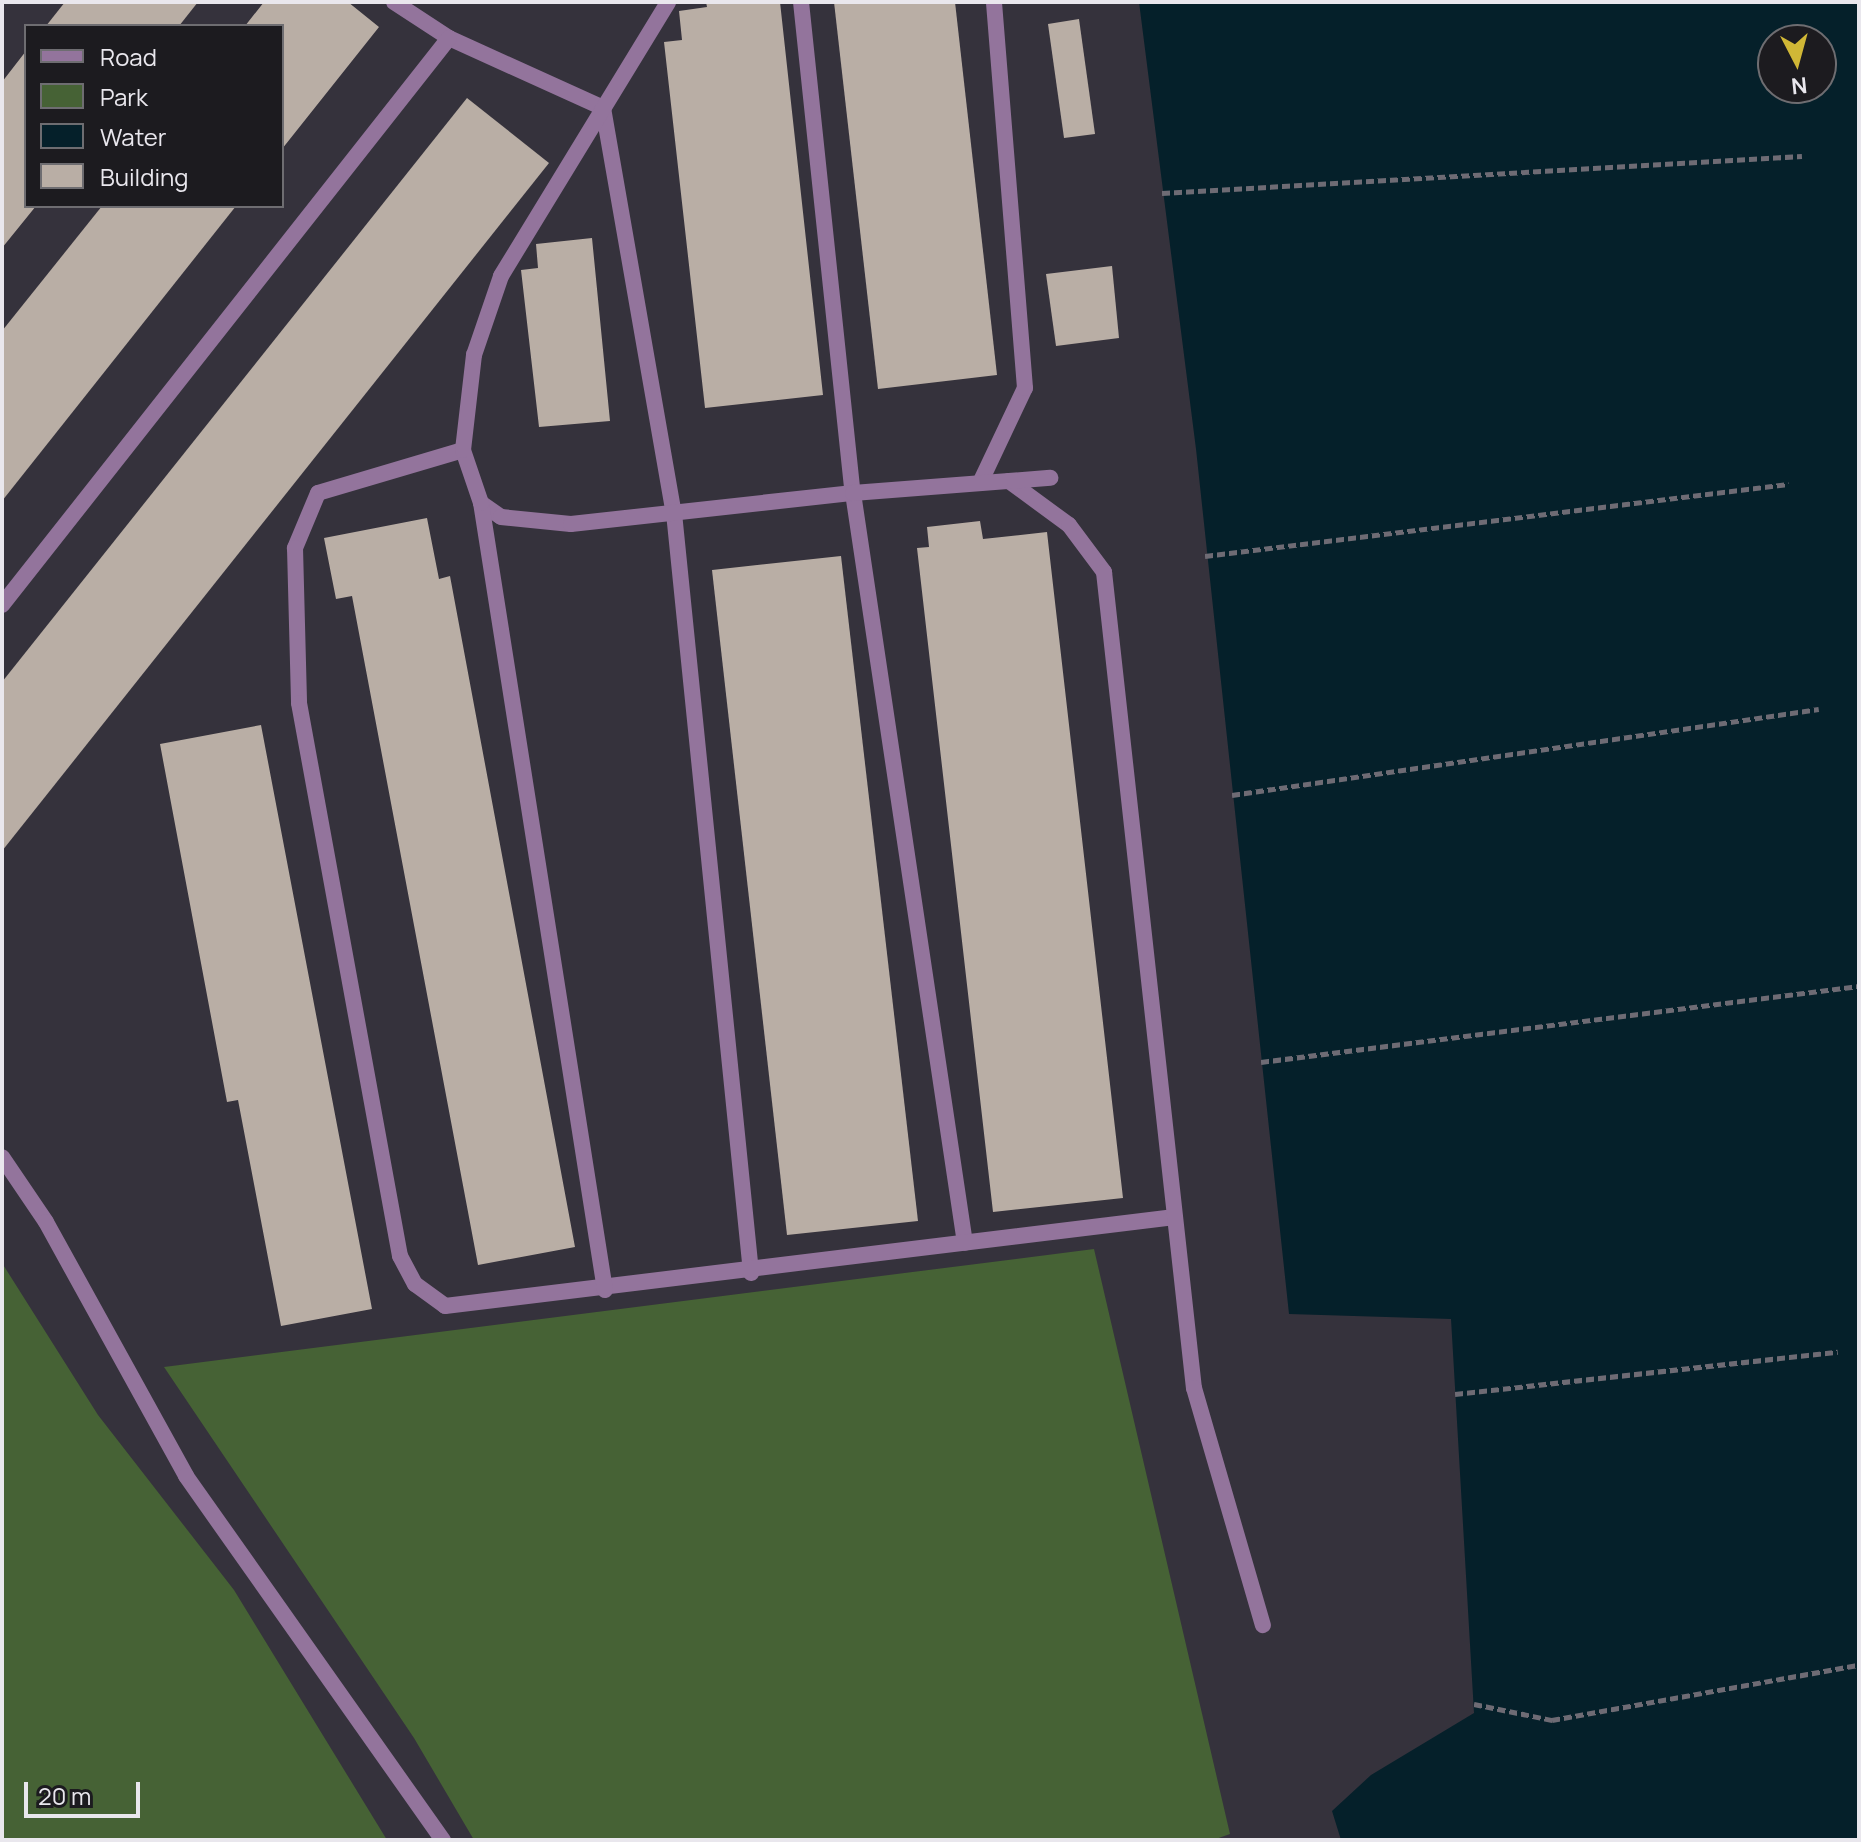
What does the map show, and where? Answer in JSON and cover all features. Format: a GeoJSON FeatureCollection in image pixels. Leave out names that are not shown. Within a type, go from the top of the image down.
{"type":"FeatureCollection","features":[{"type":"Feature","properties":{"kind":"street"},"geometry":{"type":"LineString","coordinates":[[394,2],[449,38],[603,108]]}},
{"type":"Feature","properties":{"kind":"street"},"geometry":{"type":"LineString","coordinates":[[605,1290],[481,503],[463,450],[474,355],[501,276],[668,2]]}},
{"type":"Feature","properties":{"kind":"street"},"geometry":{"type":"LineString","coordinates":[[801,2],[853,493],[965,1243]]}},
{"type":"Feature","properties":{"kind":"street"},"geometry":{"type":"LineString","coordinates":[[980,483],[1025,388],[994,2]]}},
{"type":"Feature","properties":{"kind":"street"},"geometry":{"type":"LineString","coordinates":[[2,605],[449,38]]}},
{"type":"Feature","properties":{"kind":"street"},"geometry":{"type":"LineString","coordinates":[[603,108],[674,513],[751,1273]]}},
{"type":"Feature","properties":{"kind":"street"},"geometry":{"type":"LineString","coordinates":[[463,450],[318,493],[295,548],[299,703],[400,1256],[415,1284],[445,1306],[751,1273],[1175,1217]]}},
{"type":"Feature","properties":{"kind":"street"},"geometry":{"type":"LineString","coordinates":[[481,503],[501,517],[537,525],[853,493],[1050,478]]}},
{"type":"Feature","properties":{"kind":"street"},"geometry":{"type":"LineString","coordinates":[[1009,481],[1069,525],[1104,572],[1194,1388],[1263,1625]]}},
{"type":"Feature","properties":{"kind":"street"},"geometry":{"type":"LineString","coordinates":[[2,1157],[46,1222],[186,1476],[443,1840]]}},
{"type":"Feature","properties":{"kind":"path"},"geometry":{"type":"LineString","coordinates":[[1162,193],[1802,156]]}},
{"type":"Feature","properties":{"kind":"path"},"geometry":{"type":"LineString","coordinates":[[1205,556],[1789,484]]}},
{"type":"Feature","properties":{"kind":"path"},"geometry":{"type":"LineString","coordinates":[[1232,795],[1819,709]]}},
{"type":"Feature","properties":{"kind":"path"},"geometry":{"type":"LineString","coordinates":[[1261,1062],[1859,986]]}},
{"type":"Feature","properties":{"kind":"path"},"geometry":{"type":"LineString","coordinates":[[1455,1394],[1838,1352]]}},
{"type":"Feature","properties":{"kind":"path"},"geometry":{"type":"LineString","coordinates":[[1474,1704],[1552,1720],[1859,1665]]}},
{"type":"Feature","properties":{"kind":"green space"},"geometry":{"type":"Polygon","coordinates":[[[1094,1249],[1230,1834],[1213,1840],[474,1840],[414,1738],[164,1367],[1094,1249]]]}},
{"type":"Feature","properties":{"kind":"green space"},"geometry":{"type":"Polygon","coordinates":[[[2,1263],[98,1415],[234,1590],[387,1840],[2,1840],[2,1263]]]}},
{"type":"Feature","properties":{"kind":"water"},"geometry":{"type":"Polygon","coordinates":[[[1139,2],[1859,2],[1859,1840],[1341,1840],[1332,1811],[1371,1775],[1474,1713],[1451,1319],[1289,1314],[1196,449],[1139,2]]]}},
{"type":"Feature","properties":{"kind":"building"},"geometry":{"type":"Polygon","coordinates":[[[65,2],[198,2],[181,24],[48,24],[65,2]]]}},
{"type":"Feature","properties":{"kind":"building"},"geometry":{"type":"Polygon","coordinates":[[[264,2],[348,2],[379,27],[284,146],[284,24],[247,24],[264,2]]]}},
{"type":"Feature","properties":{"kind":"building"},"geometry":{"type":"Polygon","coordinates":[[[706,2],[780,2],[823,395],[705,408],[664,42],[682,40],[679,11],[707,7],[706,2]]]}},
{"type":"Feature","properties":{"kind":"building"},"geometry":{"type":"Polygon","coordinates":[[[834,2],[955,2],[997,375],[878,389],[834,2]]]}},
{"type":"Feature","properties":{"kind":"building"},"geometry":{"type":"Polygon","coordinates":[[[1079,19],[1095,134],[1064,138],[1048,24],[1079,19]]]}},
{"type":"Feature","properties":{"kind":"building"},"geometry":{"type":"Polygon","coordinates":[[[24,54],[24,208],[34,208],[2,248],[2,82],[24,54]]]}},
{"type":"Feature","properties":{"kind":"building"},"geometry":{"type":"Polygon","coordinates":[[[467,98],[549,163],[2,851],[2,682],[467,98]]]}},
{"type":"Feature","properties":{"kind":"building"},"geometry":{"type":"Polygon","coordinates":[[[100,208],[234,208],[2,501],[2,331],[100,208]]]}},
{"type":"Feature","properties":{"kind":"building"},"geometry":{"type":"Polygon","coordinates":[[[592,238],[610,421],[539,427],[521,270],[538,268],[536,244],[592,238]]]}},
{"type":"Feature","properties":{"kind":"building"},"geometry":{"type":"Polygon","coordinates":[[[1112,266],[1119,338],[1056,346],[1046,274],[1112,266]]]}},
{"type":"Feature","properties":{"kind":"building"},"geometry":{"type":"Polygon","coordinates":[[[427,518],[439,579],[450,576],[575,1247],[478,1265],[352,596],[336,599],[324,538],[427,518]]]}},
{"type":"Feature","properties":{"kind":"building"},"geometry":{"type":"Polygon","coordinates":[[[980,521],[983,539],[1047,532],[1123,1198],[993,1212],[917,548],[929,547],[927,527],[980,521]]]}},
{"type":"Feature","properties":{"kind":"building"},"geometry":{"type":"Polygon","coordinates":[[[841,556],[918,1221],[787,1235],[712,570],[841,556]]]}},
{"type":"Feature","properties":{"kind":"building"},"geometry":{"type":"Polygon","coordinates":[[[261,725],[372,1309],[281,1326],[238,1100],[227,1102],[160,744],[261,725]]]}}]}
